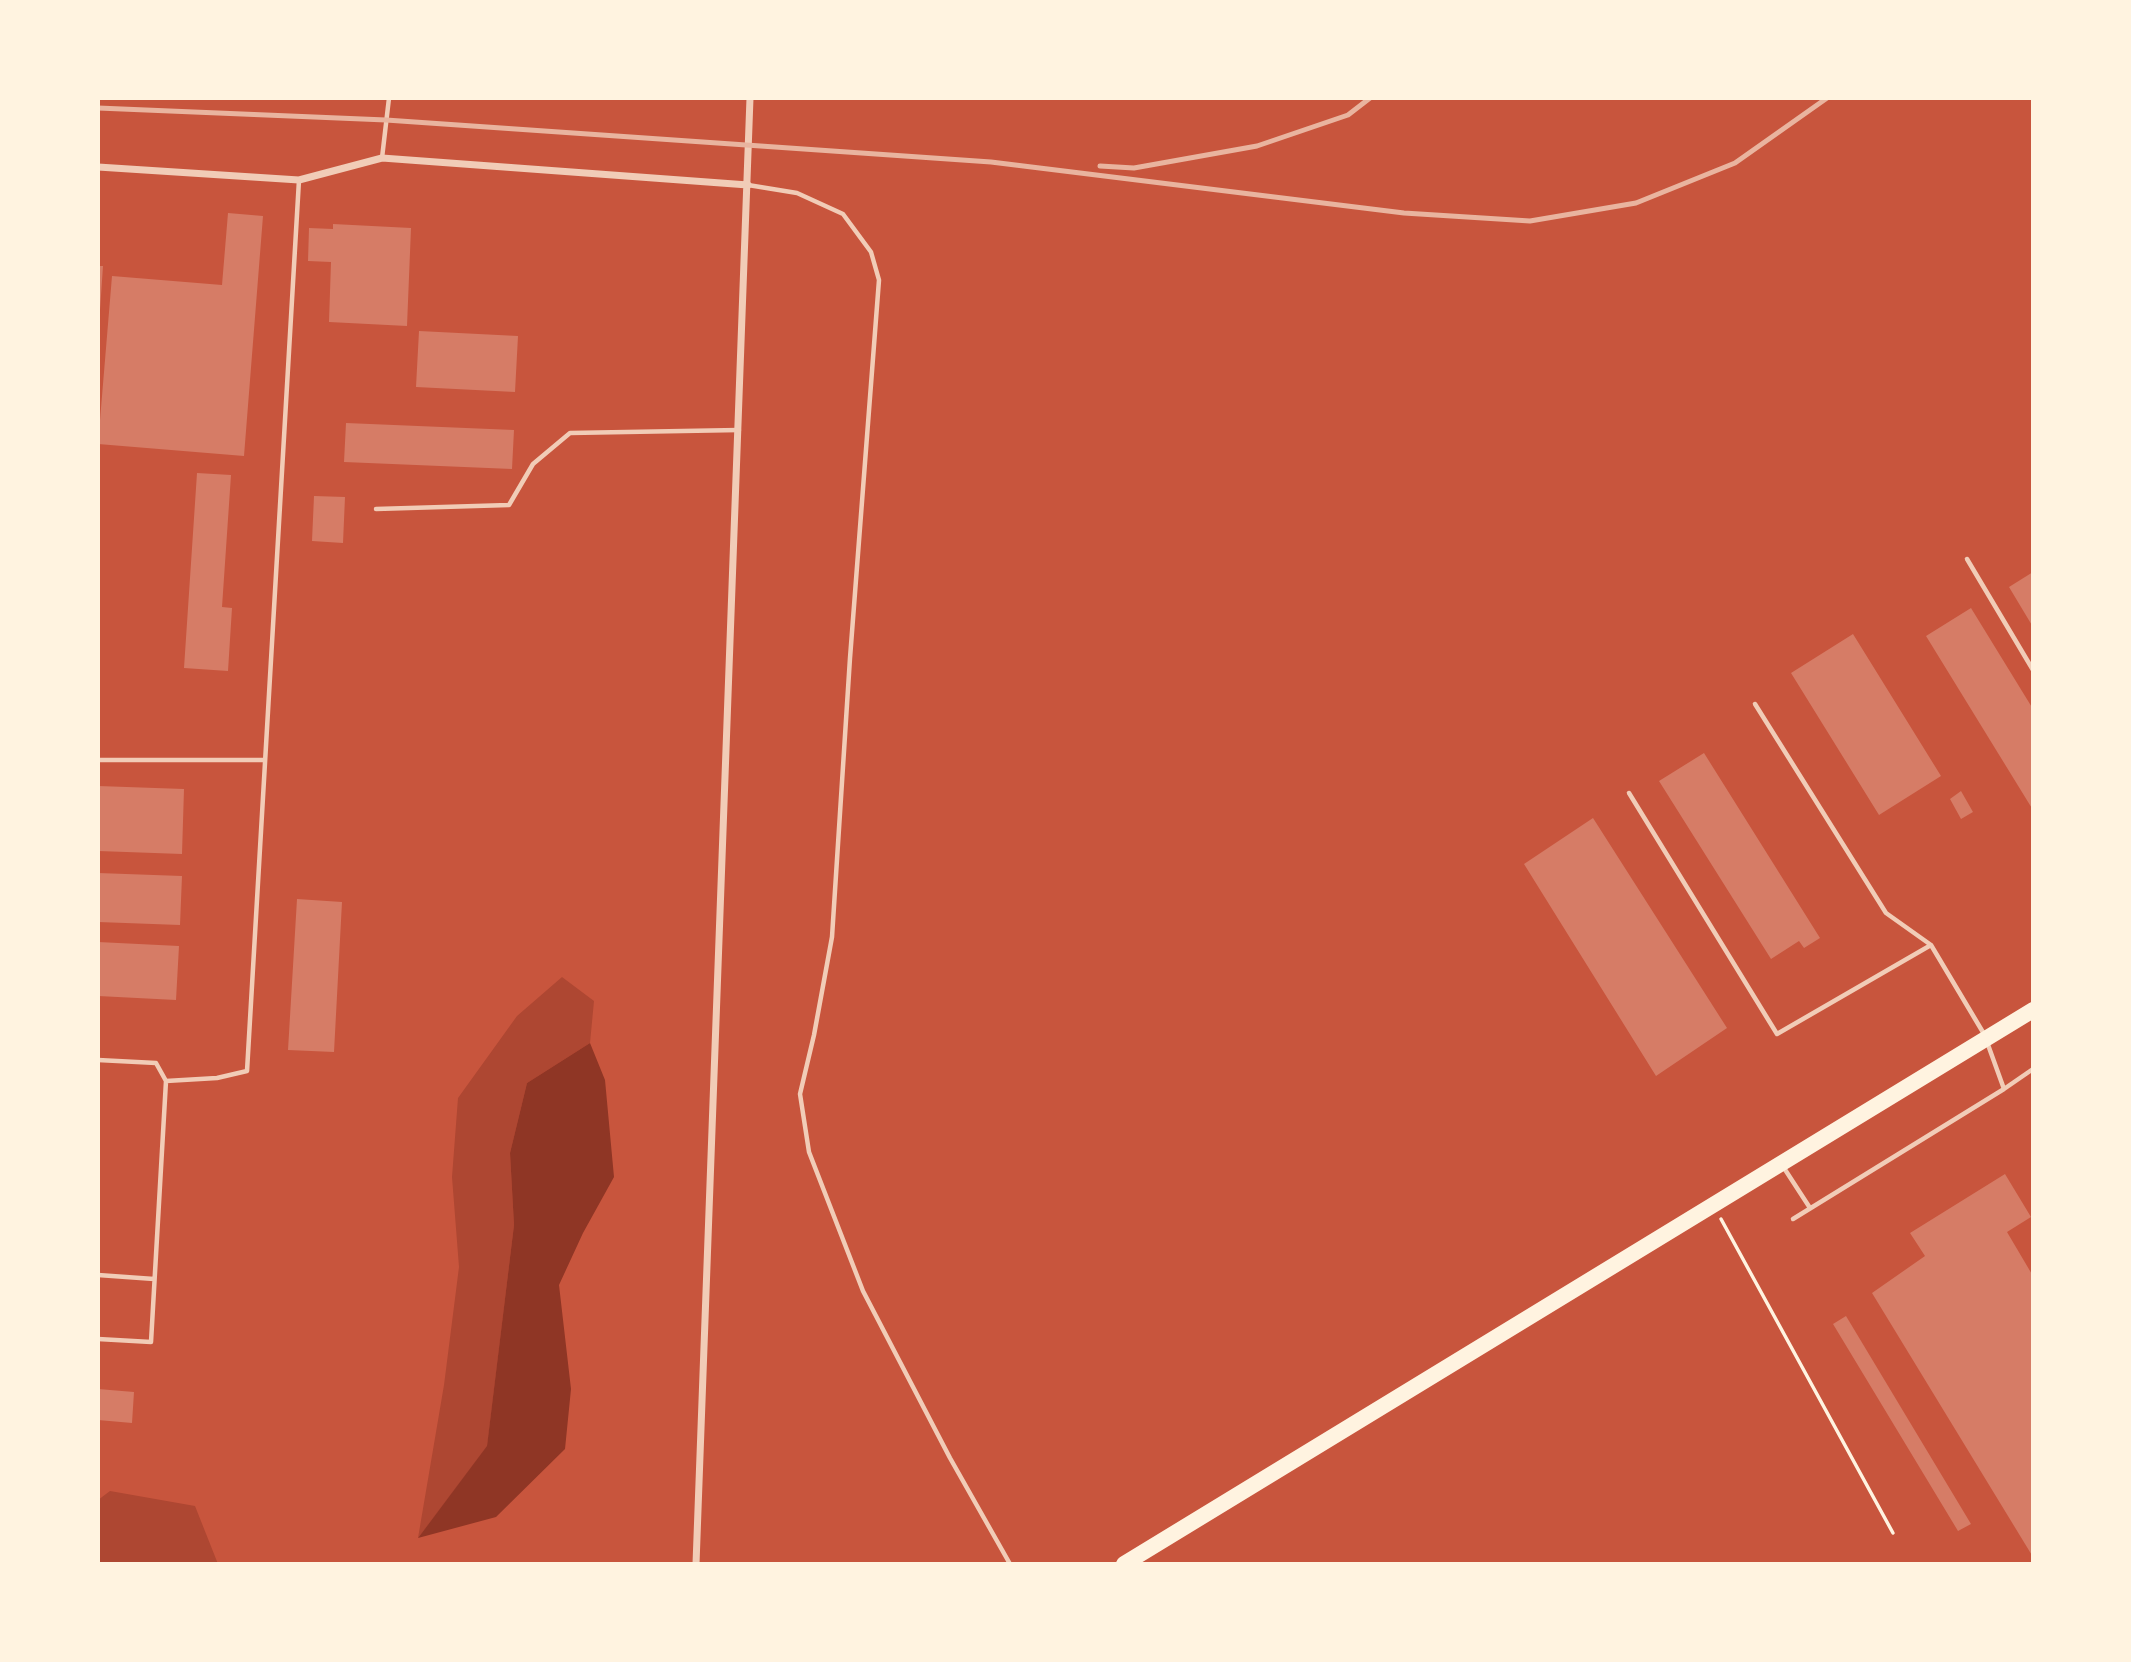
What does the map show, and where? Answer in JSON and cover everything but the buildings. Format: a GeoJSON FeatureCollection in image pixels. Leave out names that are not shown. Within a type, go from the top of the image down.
{"type":"FeatureCollection","features":[{"type":"Feature","properties":{"kind":"highway"},"geometry":{"type":"LineString","coordinates":[[1124,1564],[2033,1010]]}},
{"type":"Feature","properties":{"kind":"street"},"geometry":{"type":"LineString","coordinates":[[696,1564],[740,430],[750,98]]}},
{"type":"Feature","properties":{"kind":"street"},"geometry":{"type":"LineString","coordinates":[[98,167],[299,180],[382,158],[748,185]]}},
{"type":"Feature","properties":{"kind":"lane"},"geometry":{"type":"LineString","coordinates":[[382,158],[389,98]]}},
{"type":"Feature","properties":{"kind":"lane"},"geometry":{"type":"LineString","coordinates":[[166,1081],[217,1078],[247,1071],[299,180]]}},
{"type":"Feature","properties":{"kind":"lane"},"geometry":{"type":"LineString","coordinates":[[748,185],[797,193],[843,214],[872,252],[879,280],[832,937],[800,1094],[809,1152],[863,1291],[950,1458],[1010,1564]]}},
{"type":"Feature","properties":{"kind":"lane"},"geometry":{"type":"LineString","coordinates":[[376,509],[509,505],[533,464],[570,433],[740,430]]}},
{"type":"Feature","properties":{"kind":"lane"},"geometry":{"type":"LineString","coordinates":[[1967,559],[2033,670]]}},
{"type":"Feature","properties":{"kind":"lane"},"geometry":{"type":"LineString","coordinates":[[1755,704],[1886,913],[1931,945],[1986,1037],[2004,1089]]}},
{"type":"Feature","properties":{"kind":"lane"},"geometry":{"type":"LineString","coordinates":[[98,760],[265,760]]}},
{"type":"Feature","properties":{"kind":"lane"},"geometry":{"type":"LineString","coordinates":[[1629,793],[1777,1034],[1931,945]]}},
{"type":"Feature","properties":{"kind":"lane"},"geometry":{"type":"LineString","coordinates":[[98,1060],[156,1063],[166,1081],[150,1342],[98,1339]]}},
{"type":"Feature","properties":{"kind":"lane"},"geometry":{"type":"LineString","coordinates":[[1793,1219],[2033,1069]]}},
{"type":"Feature","properties":{"kind":"lane"},"geometry":{"type":"LineString","coordinates":[[1781,1163],[1810,1209]]}},
{"type":"Feature","properties":{"kind":"lane"},"geometry":{"type":"LineString","coordinates":[[98,1275],[155,1279]]}},
{"type":"Feature","properties":{"kind":"path"},"geometry":{"type":"LineString","coordinates":[[1713,1205],[1893,1533]]}},
{"type":"Feature","properties":{"kind":"shaded area"},"geometry":{"type":"Polygon","coordinates":[[[562,977],[594,1001],[590,1043],[527,1083],[510,1153],[514,1225],[487,1447],[418,1538],[444,1385],[459,1267],[452,1177],[458,1098],[517,1016],[562,977]]]}},
{"type":"Feature","properties":{"kind":"shaded area"},"geometry":{"type":"Polygon","coordinates":[[[590,1043],[605,1080],[614,1177],[583,1233],[559,1285],[571,1389],[565,1449],[496,1517],[418,1538],[487,1446],[514,1225],[510,1153],[527,1083],[590,1043]]]}},
{"type":"Feature","properties":{"kind":"shaded area"},"geometry":{"type":"Polygon","coordinates":[[[110,1491],[195,1506],[218,1564],[98,1564],[98,1500],[110,1491]]]}},
{"type":"Feature","properties":{"kind":"railway"},"geometry":{"type":"LineString","coordinates":[[1100,166],[1134,168],[1257,146],[1348,115],[1370,98]]}},
{"type":"Feature","properties":{"kind":"railway"},"geometry":{"type":"LineString","coordinates":[[98,108],[386,120],[991,162],[1404,213],[1530,221],[1636,203],[1735,163],[1827,98]]}}]}
